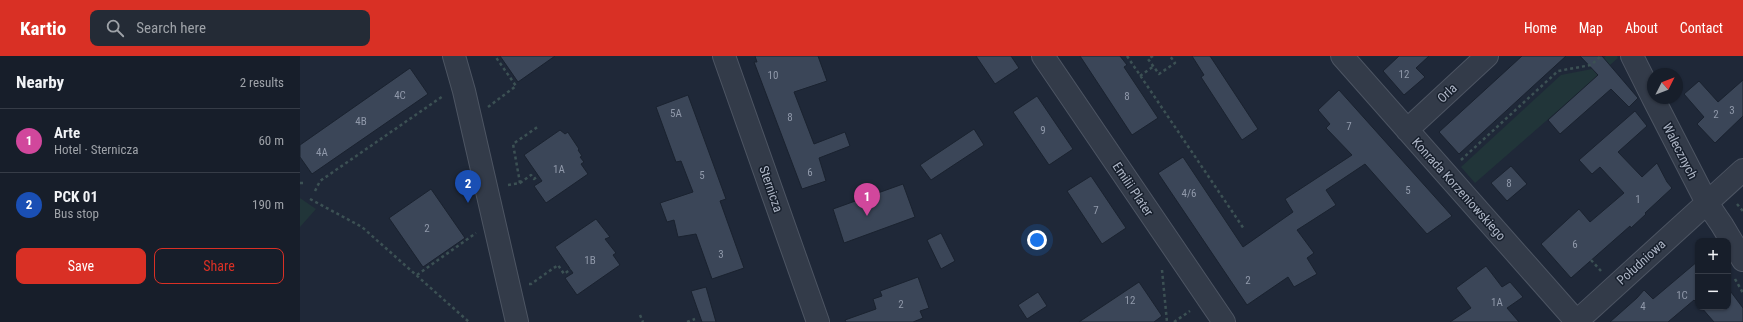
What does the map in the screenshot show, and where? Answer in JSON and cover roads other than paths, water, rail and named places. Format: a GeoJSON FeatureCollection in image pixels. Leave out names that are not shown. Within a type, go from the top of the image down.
{"type":"FeatureCollection","features":[{"type":"Feature","properties":{"kind":"street"},"geometry":{"type":"LineString","coordinates":[[454,56],[464,91],[517,322]]}},
{"type":"Feature","properties":{"kind":"street","name":"Sternicza"},"geometry":{"type":"LineString","coordinates":[[724,56],[818,322]]}},
{"type":"Feature","properties":{"kind":"street","name":"Emilii Plater"},"geometry":{"type":"LineString","coordinates":[[1043,56],[1224,322]]}},
{"type":"Feature","properties":{"kind":"street","name":"Konrada Korzeniowskiego"},"geometry":{"type":"LineString","coordinates":[[1342,56],[1577,322]]}},
{"type":"Feature","properties":{"kind":"street","name":"Orla"},"geometry":{"type":"LineString","coordinates":[[1407,130],[1487,56]]}},
{"type":"Feature","properties":{"kind":"street","name":"Walecznych"},"geometry":{"type":"LineString","coordinates":[[1632,56],[1647,86]]}},
{"type":"Feature","properties":{"kind":"street","name":"Walecznych"},"geometry":{"type":"LineString","coordinates":[[1656,104],[1707,203]]}},
{"type":"Feature","properties":{"kind":"street","name":"Południowa"},"geometry":{"type":"LineString","coordinates":[[1577,322],[1743,170]]}},
{"type":"Feature","properties":{"kind":"street"},"geometry":{"type":"LineString","coordinates":[[1707,203],[1722,224],[1743,260]]}},
{"type":"Feature","properties":{"kind":"place","name":"PCK 01"},"geometry":{"type":"Point","coordinates":[468,203]}},
{"type":"Feature","properties":{"kind":"place","name":"Arte"},"geometry":{"type":"Point","coordinates":[867,216]}}]}
